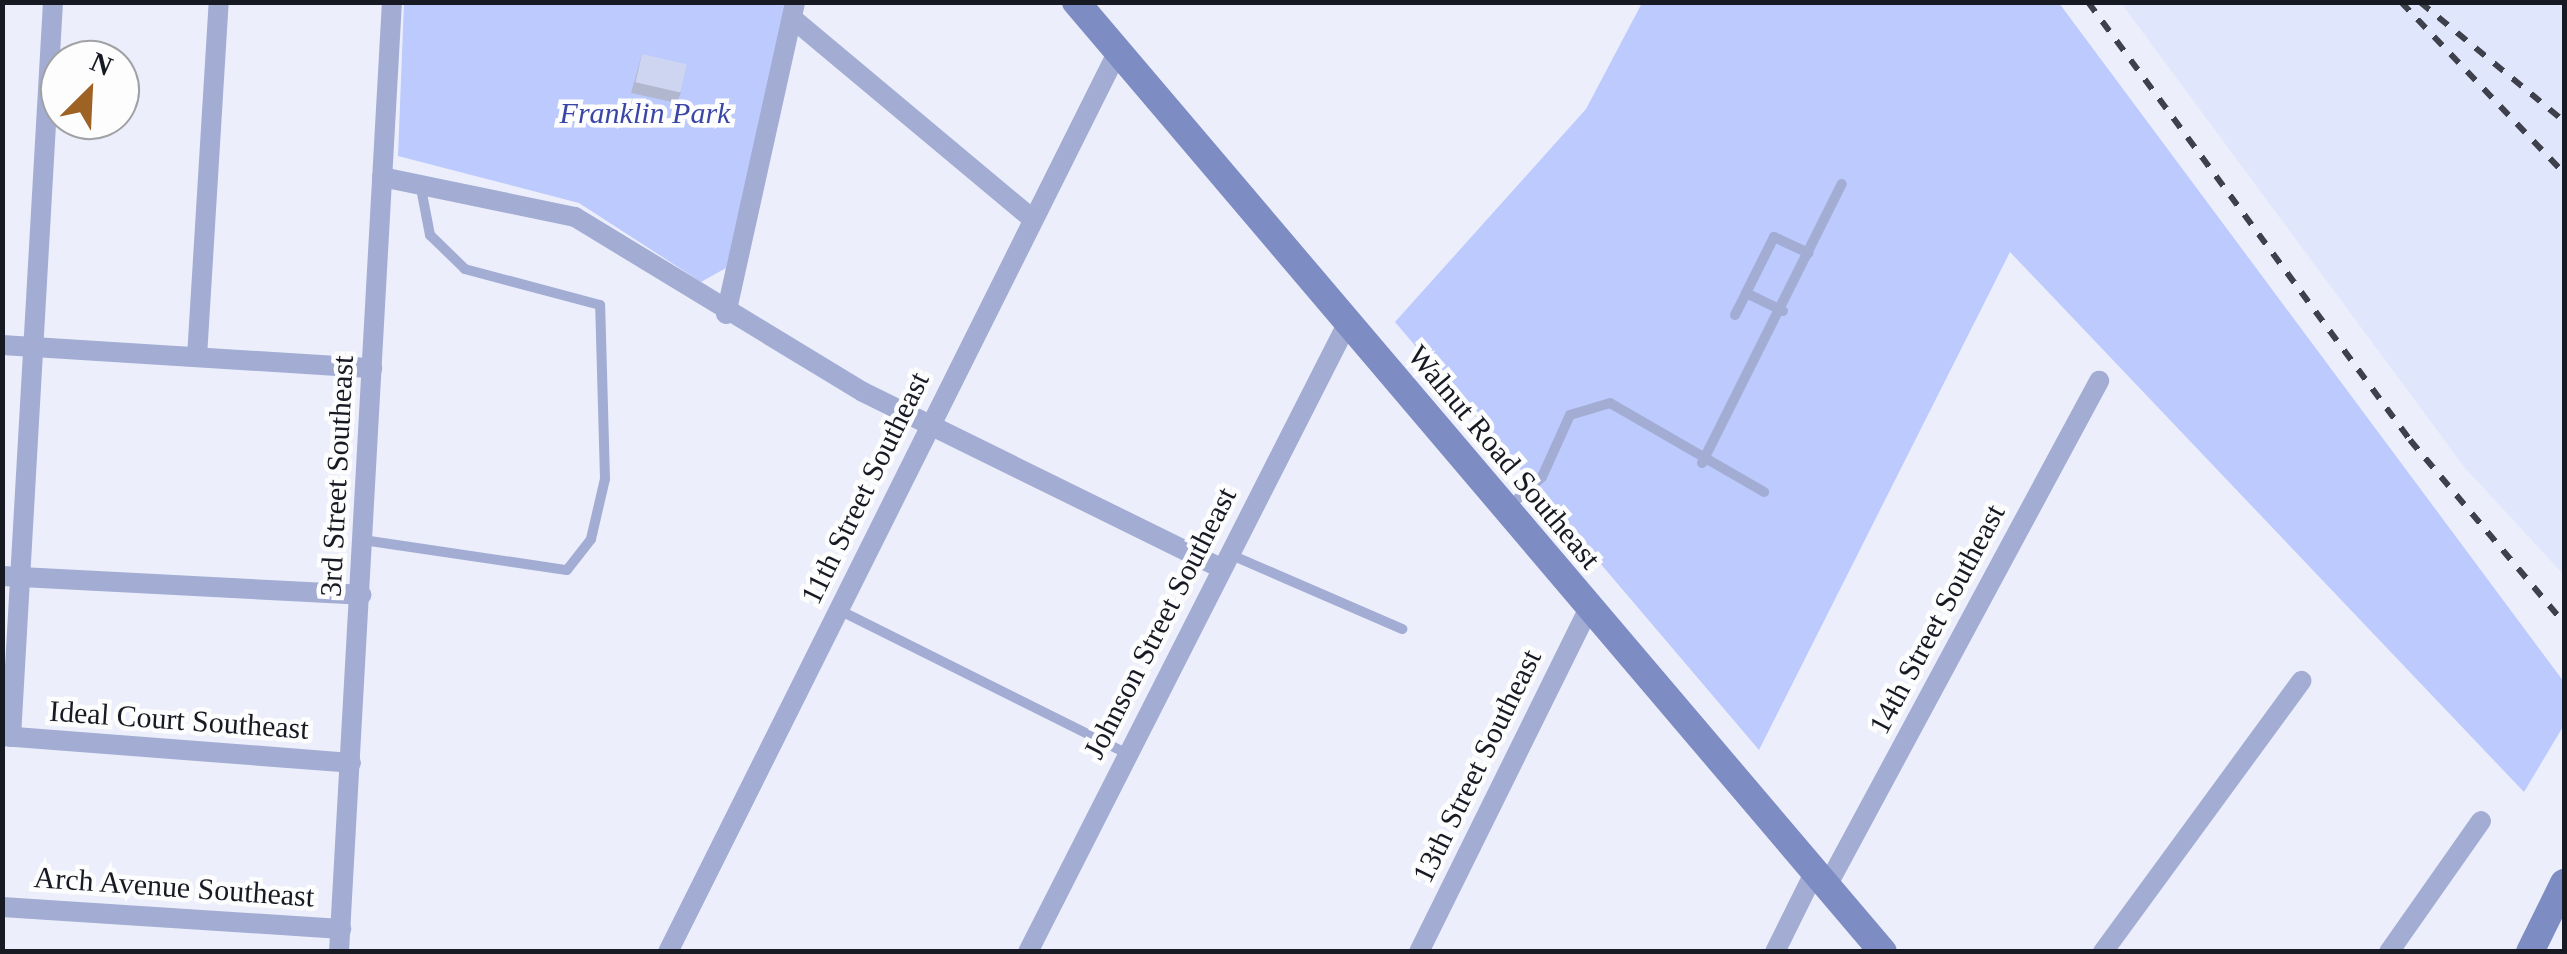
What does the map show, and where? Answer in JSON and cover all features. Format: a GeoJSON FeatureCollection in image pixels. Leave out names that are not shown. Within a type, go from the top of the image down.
{"type":"FeatureCollection","features":[{"type":"Feature","properties":{"kind":"main road","name":"Walnut Road Southeast"},"geometry":{"type":"LineString","coordinates":[[1076,2],[1883,952]]}},
{"type":"Feature","properties":{"kind":"main road"},"geometry":{"type":"LineString","coordinates":[[2530,952],[2564,882]]}},
{"type":"Feature","properties":{"kind":"street"},"geometry":{"type":"LineString","coordinates":[[6,736],[10,576],[34,346],[53,2]]}},
{"type":"Feature","properties":{"kind":"street"},"geometry":{"type":"LineString","coordinates":[[197,357],[219,2]]}},
{"type":"Feature","properties":{"kind":"street","name":"3rd Street Southeast"},"geometry":{"type":"LineString","coordinates":[[339,952],[392,2]]}},
{"type":"Feature","properties":{"kind":"street"},"geometry":{"type":"LineString","coordinates":[[726,314],[794,10],[1032,218]]}},
{"type":"Feature","properties":{"kind":"street","name":"11th Street Southeast"},"geometry":{"type":"LineString","coordinates":[[668,952],[1118,52]]}},
{"type":"Feature","properties":{"kind":"street"},"geometry":{"type":"LineString","coordinates":[[382,177],[420,182],[574,218],[726,314],[930,425],[1224,561]]}},
{"type":"Feature","properties":{"kind":"street","name":"Johnson Street Southeast"},"geometry":{"type":"LineString","coordinates":[[1028,952],[1348,322]]}},
{"type":"Feature","properties":{"kind":"street"},"geometry":{"type":"LineString","coordinates":[[2,344],[372,368]]}},
{"type":"Feature","properties":{"kind":"street","name":"14th Street Southeast"},"geometry":{"type":"LineString","coordinates":[[1775,952],[1821,879],[2099,381]]}},
{"type":"Feature","properties":{"kind":"street"},"geometry":{"type":"LineString","coordinates":[[10,576],[361,595]]}},
{"type":"Feature","properties":{"kind":"street","name":"13th Street Southeast"},"geometry":{"type":"LineString","coordinates":[[1419,952],[1590,608]]}},
{"type":"Feature","properties":{"kind":"street"},"geometry":{"type":"LineString","coordinates":[[2104,952],[2301,681]]}},
{"type":"Feature","properties":{"kind":"street","name":"Ideal Court Southeast"},"geometry":{"type":"LineString","coordinates":[[6,736],[351,763]]}},
{"type":"Feature","properties":{"kind":"street"},"geometry":{"type":"LineString","coordinates":[[2389,952],[2481,821]]}},
{"type":"Feature","properties":{"kind":"street","name":"Arch Avenue Southeast"},"geometry":{"type":"LineString","coordinates":[[2,906],[341,928]]}},
{"type":"Feature","properties":{"kind":"lane"},"geometry":{"type":"LineString","coordinates":[[364,540],[567,570],[591,539],[605,479],[600,306],[465,269],[430,234],[420,182]]}},
{"type":"Feature","properties":{"kind":"lane"},"geometry":{"type":"LineString","coordinates":[[1702,463],[1783,311],[1842,184]]}},
{"type":"Feature","properties":{"kind":"lane"},"geometry":{"type":"LineString","coordinates":[[1735,315],[1774,237],[1809,253]]}},
{"type":"Feature","properties":{"kind":"lane"},"geometry":{"type":"LineString","coordinates":[[1746,293],[1783,311]]}},
{"type":"Feature","properties":{"kind":"lane"},"geometry":{"type":"LineString","coordinates":[[1506,509],[1542,477],[1556,432],[1592,405],[1634,410],[1702,463],[1764,492]]}},
{"type":"Feature","properties":{"kind":"lane"},"geometry":{"type":"LineString","coordinates":[[1224,561],[1402,629]]}},
{"type":"Feature","properties":{"kind":"lane"},"geometry":{"type":"LineString","coordinates":[[838,609],[1128,754]]}},
{"type":"Feature","properties":{"kind":"shaded area"},"geometry":{"type":"Polygon","coordinates":[[[2121,3],[2564,3],[2564,575],[2465,468],[2121,3]]]}},
{"type":"Feature","properties":{"kind":"green space","name":"Franklin Park"},"geometry":{"type":"Polygon","coordinates":[[[404,3],[787,3],[726,268],[701,282],[579,203],[398,156],[404,3]]]}},
{"type":"Feature","properties":{"kind":"green space"},"geometry":{"type":"Polygon","coordinates":[[[1642,3],[2059,3],[2564,682],[2564,725],[2524,792],[2010,252],[1759,750],[1395,322],[1586,109],[1642,3]]]}},
{"type":"Feature","properties":{"kind":"building"},"geometry":{"type":"Polygon","coordinates":[[[642,54],[687,64],[680,93],[635,82],[642,54]]]}},
{"type":"Feature","properties":{"kind":"railway"},"geometry":{"type":"LineString","coordinates":[[2088,2],[2410,440],[2564,623]]}},
{"type":"Feature","properties":{"kind":"railway"},"geometry":{"type":"LineString","coordinates":[[2401,2],[2564,173]]}},
{"type":"Feature","properties":{"kind":"railway"},"geometry":{"type":"LineString","coordinates":[[2420,2],[2564,121]]}}]}
